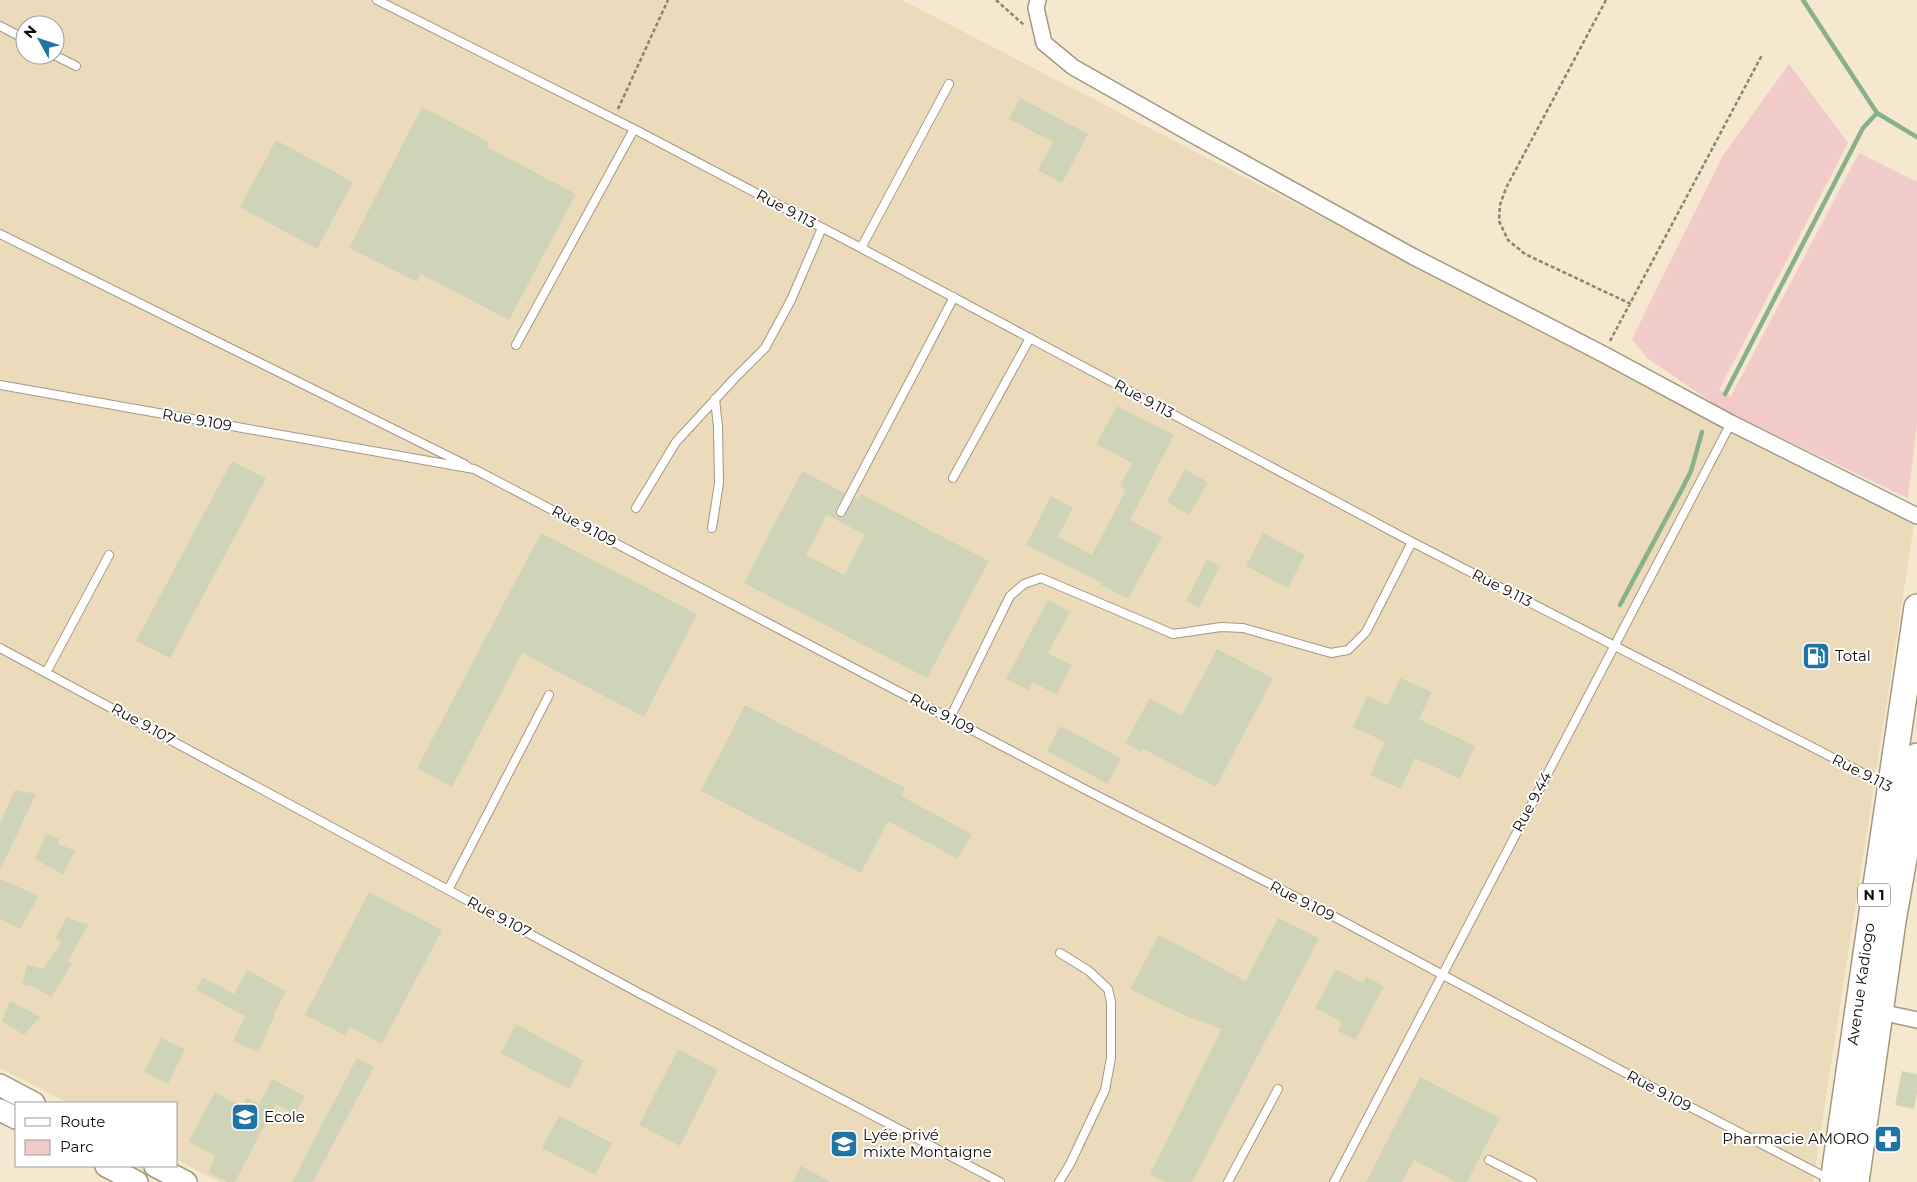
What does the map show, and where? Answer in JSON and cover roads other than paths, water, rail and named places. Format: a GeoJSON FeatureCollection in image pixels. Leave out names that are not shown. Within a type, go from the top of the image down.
{"type":"FeatureCollection","features":[{"type":"Feature","properties":{"kind":"highway","name":"Avenue Kadiogo"},"geometry":{"type":"LineString","coordinates":[[1840,1182],[1880,1012],[1906,847],[1904,795],[1917,607]]}},
{"type":"Feature","properties":{"kind":"highway","name":"Avenue Kadiogo"},"geometry":{"type":"LineString","coordinates":[[1840,1182],[1869,923],[1904,795],[1917,756]]}},
{"type":"Feature","properties":{"kind":"main road"},"geometry":{"type":"LineString","coordinates":[[0,1086],[32,1102]]}},
{"type":"Feature","properties":{"kind":"main road"},"geometry":{"type":"LineString","coordinates":[[0,1110],[15,1118]]}},
{"type":"Feature","properties":{"kind":"main road"},"geometry":{"type":"LineString","coordinates":[[108,1167],[133,1181]]}},
{"type":"Feature","properties":{"kind":"main road"},"geometry":{"type":"LineString","coordinates":[[157,1167],[186,1182]]}},
{"type":"Feature","properties":{"kind":"street"},"geometry":{"type":"LineString","coordinates":[[1038,0],[1036,8],[1044,43],[1073,67],[1414,257],[1603,354],[1731,423],[1917,516]]}},
{"type":"Feature","properties":{"kind":"street"},"geometry":{"type":"LineString","coordinates":[[1880,1012],[1917,1020]]}},
{"type":"Feature","properties":{"kind":"lane","name":"Rue 9.113"},"geometry":{"type":"LineString","coordinates":[[377,0],[634,129],[954,297],[1412,542],[1904,795]]}},
{"type":"Feature","properties":{"kind":"lane"},"geometry":{"type":"LineString","coordinates":[[0,26],[15,34]]}},
{"type":"Feature","properties":{"kind":"lane"},"geometry":{"type":"LineString","coordinates":[[65,60],[76,66]]}},
{"type":"Feature","properties":{"kind":"lane"},"geometry":{"type":"LineString","coordinates":[[861,248],[949,84]]}},
{"type":"Feature","properties":{"kind":"lane"},"geometry":{"type":"LineString","coordinates":[[516,345],[634,129]]}},
{"type":"Feature","properties":{"kind":"lane"},"geometry":{"type":"LineString","coordinates":[[636,508],[676,442],[765,348],[790,300],[822,228]]}},
{"type":"Feature","properties":{"kind":"lane"},"geometry":{"type":"LineString","coordinates":[[0,234],[474,469]]}},
{"type":"Feature","properties":{"kind":"lane"},"geometry":{"type":"LineString","coordinates":[[841,512],[954,297]]}},
{"type":"Feature","properties":{"kind":"lane"},"geometry":{"type":"LineString","coordinates":[[953,478],[1030,338]]}},
{"type":"Feature","properties":{"kind":"lane","name":"Rue 9.109"},"geometry":{"type":"LineString","coordinates":[[0,385],[474,469],[1098,797],[1442,974],[1650,1086],[1840,1182]]}},
{"type":"Feature","properties":{"kind":"lane"},"geometry":{"type":"LineString","coordinates":[[712,528],[719,483],[718,427],[715,399]]}},
{"type":"Feature","properties":{"kind":"lane","name":"Rue 9.44"},"geometry":{"type":"LineString","coordinates":[[1334,1182],[1731,423]]}},
{"type":"Feature","properties":{"kind":"lane"},"geometry":{"type":"LineString","coordinates":[[950,718],[1010,596],[1024,584],[1041,578],[1173,634],[1221,628],[1244,628],[1331,653],[1348,650],[1366,632],[1412,542]]}},
{"type":"Feature","properties":{"kind":"lane"},"geometry":{"type":"LineString","coordinates":[[47,671],[109,555]]}},
{"type":"Feature","properties":{"kind":"lane","name":"Rue 9.107"},"geometry":{"type":"LineString","coordinates":[[0,648],[47,671],[683,1016],[1000,1182]]}},
{"type":"Feature","properties":{"kind":"lane"},"geometry":{"type":"LineString","coordinates":[[448,890],[549,695]]}},
{"type":"Feature","properties":{"kind":"lane"},"geometry":{"type":"LineString","coordinates":[[1059,1182],[1070,1164],[1105,1090],[1111,1058],[1111,1002],[1108,990],[1089,971],[1060,953]]}},
{"type":"Feature","properties":{"kind":"lane"},"geometry":{"type":"LineString","coordinates":[[1228,1182],[1278,1089]]}},
{"type":"Feature","properties":{"kind":"lane"},"geometry":{"type":"LineString","coordinates":[[1489,1160],[1532,1182]]}},
{"type":"Feature","properties":{"kind":"waterway"},"geometry":{"type":"LineString","coordinates":[[1803,0],[1877,113],[1917,137]]}},
{"type":"Feature","properties":{"kind":"waterway"},"geometry":{"type":"LineString","coordinates":[[1725,394],[1863,128],[1877,113]]}},
{"type":"Feature","properties":{"kind":"waterway"},"geometry":{"type":"LineString","coordinates":[[1620,605],[1691,471],[1702,432]]}},
{"type":"Feature","properties":{"kind":"place","name":"Total"},"geometry":{"type":"Point","coordinates":[1816,656]}},
{"type":"Feature","properties":{"kind":"place","name":"Ecole"},"geometry":{"type":"Point","coordinates":[245,1117]}},
{"type":"Feature","properties":{"kind":"place","name":"Pharmacie AMORO"},"geometry":{"type":"Point","coordinates":[1888,1139]}},
{"type":"Feature","properties":{"kind":"place","name":"Lyée privé mixte Montaigne"},"geometry":{"type":"Point","coordinates":[844,1144]}}]}
